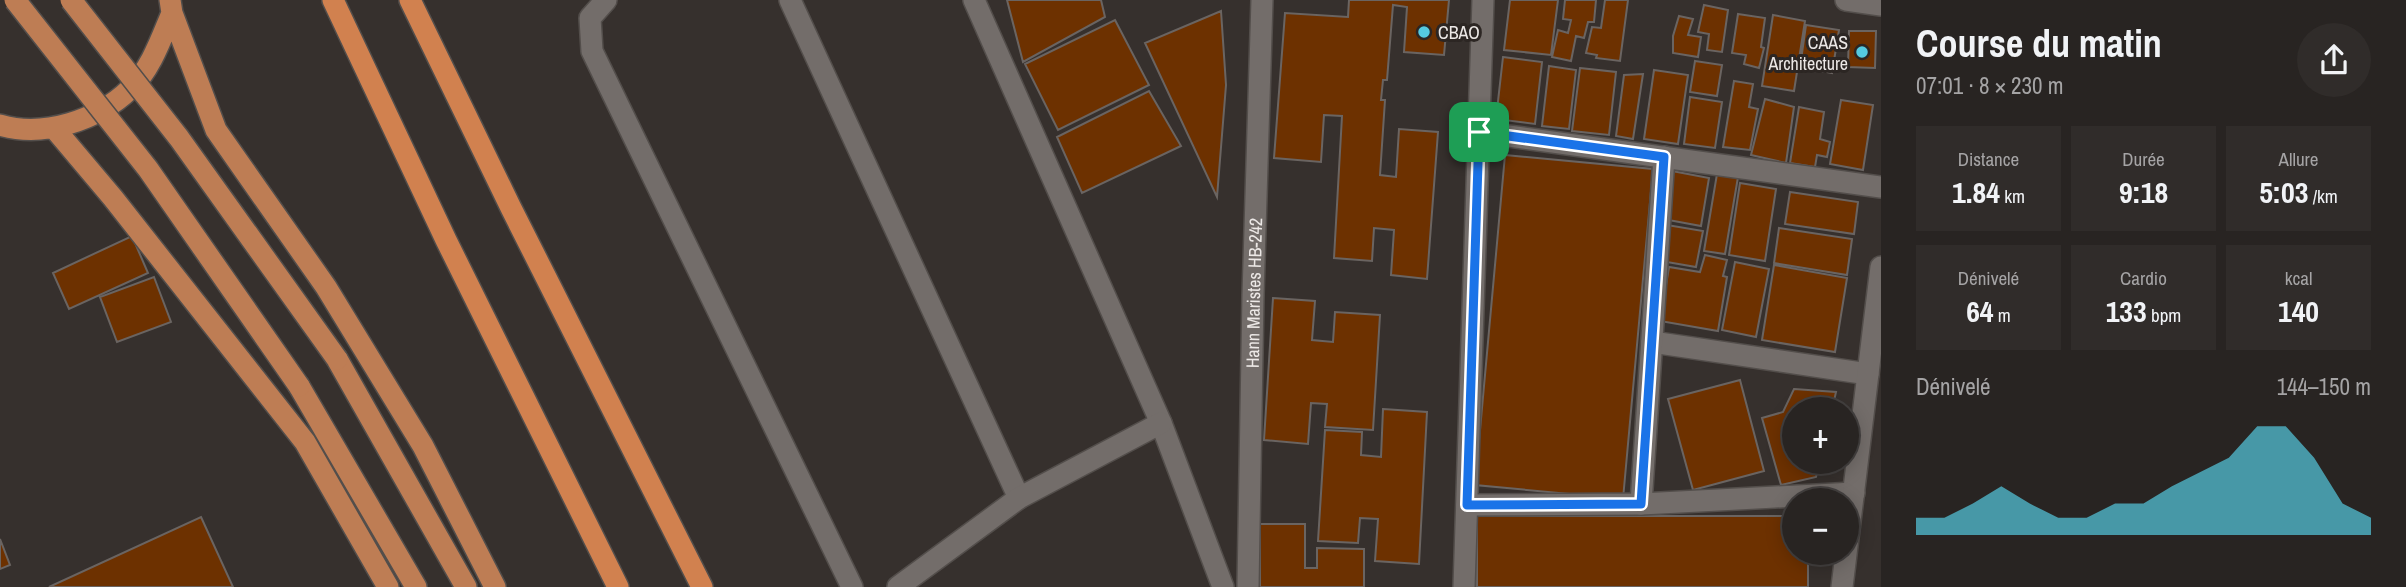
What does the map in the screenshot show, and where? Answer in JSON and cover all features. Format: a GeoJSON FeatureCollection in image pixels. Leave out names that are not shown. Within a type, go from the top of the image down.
{"type":"FeatureCollection","features":[{"type":"Feature","properties":{"kind":"highway"},"geometry":{"type":"LineString","coordinates":[[15,0],[148,169],[299,386],[416,587]]}},
{"type":"Feature","properties":{"kind":"highway"},"geometry":{"type":"LineString","coordinates":[[71,0],[179,138],[337,359],[466,587]]}},
{"type":"Feature","properties":{"kind":"highway"},"geometry":{"type":"LineString","coordinates":[[332,0],[446,240],[618,587]]}},
{"type":"Feature","properties":{"kind":"highway"},"geometry":{"type":"LineString","coordinates":[[410,0],[517,221],[702,587]]}},
{"type":"Feature","properties":{"kind":"highway"},"geometry":{"type":"LineString","coordinates":[[0,125],[30,129],[54,128],[96,114],[131,88],[156,52],[171,7]]}},
{"type":"Feature","properties":{"kind":"highway"},"geometry":{"type":"LineString","coordinates":[[171,7],[216,130],[326,287],[424,446],[495,587]]}},
{"type":"Feature","properties":{"kind":"highway"},"geometry":{"type":"LineString","coordinates":[[54,128],[113,198],[305,442],[388,587]]}},
{"type":"Feature","properties":{"kind":"street"},"geometry":{"type":"LineString","coordinates":[[606,0],[590,18],[592,51],[852,587]]}},
{"type":"Feature","properties":{"kind":"street"},"geometry":{"type":"LineString","coordinates":[[790,0],[1019,498]]}},
{"type":"Feature","properties":{"kind":"street"},"geometry":{"type":"LineString","coordinates":[[974,0],[1161,423],[1223,587]]}},
{"type":"Feature","properties":{"kind":"street","name":"Hann Maristes HB-242"},"geometry":{"type":"LineString","coordinates":[[1248,587],[1262,0]]}},
{"type":"Feature","properties":{"kind":"street"},"geometry":{"type":"LineString","coordinates":[[1464,587],[1483,0]]}},
{"type":"Feature","properties":{"kind":"street"},"geometry":{"type":"LineString","coordinates":[[1846,0],[1881,5]]}},
{"type":"Feature","properties":{"kind":"street"},"geometry":{"type":"LineString","coordinates":[[1479,132],[1881,187]]}},
{"type":"Feature","properties":{"kind":"street"},"geometry":{"type":"LineString","coordinates":[[1641,504],[1664,157]]}},
{"type":"Feature","properties":{"kind":"street"},"geometry":{"type":"LineString","coordinates":[[1855,488],[1881,267]]}},
{"type":"Feature","properties":{"kind":"street"},"geometry":{"type":"LineString","coordinates":[[1652,342],[1868,374]]}},
{"type":"Feature","properties":{"kind":"street"},"geometry":{"type":"LineString","coordinates":[[898,587],[1019,498],[1161,423]]}},
{"type":"Feature","properties":{"kind":"street"},"geometry":{"type":"LineString","coordinates":[[1467,505],[1641,504],[1782,497]]}},
{"type":"Feature","properties":{"kind":"street"},"geometry":{"type":"LineString","coordinates":[[1842,587],[1845,565]]}},
{"type":"Feature","properties":{"kind":"building"},"geometry":{"type":"Polygon","coordinates":[[[1007,0],[1101,0],[1105,17],[1023,62],[1007,0]]]}},
{"type":"Feature","properties":{"kind":"building"},"geometry":{"type":"Polygon","coordinates":[[[1349,0],[1449,0],[1444,55],[1404,52],[1407,7],[1393,5],[1387,80],[1383,80],[1381,100],[1385,100],[1380,175],[1396,177],[1399,129],[1438,132],[1427,279],[1391,275],[1394,230],[1374,228],[1372,261],[1334,258],[1342,116],[1324,115],[1321,162],[1274,158],[1285,13],[1348,17],[1349,0]]]}},
{"type":"Feature","properties":{"kind":"building"},"geometry":{"type":"Polygon","coordinates":[[[1510,0],[1558,0],[1551,55],[1504,50],[1510,0]]]}},
{"type":"Feature","properties":{"kind":"building"},"geometry":{"type":"Polygon","coordinates":[[[1565,0],[1596,0],[1594,22],[1588,22],[1584,38],[1576,36],[1571,61],[1552,57],[1558,30],[1568,33],[1571,20],[1563,19],[1565,0]]]}},
{"type":"Feature","properties":{"kind":"building"},"geometry":{"type":"Polygon","coordinates":[[[1605,0],[1628,0],[1620,61],[1596,58],[1597,55],[1586,53],[1592,27],[1601,28],[1605,0]]]}},
{"type":"Feature","properties":{"kind":"building"},"geometry":{"type":"Polygon","coordinates":[[[1704,5],[1728,10],[1722,52],[1707,50],[1709,34],[1698,32],[1704,5]]]}},
{"type":"Feature","properties":{"kind":"building"},"geometry":{"type":"Polygon","coordinates":[[[1221,11],[1226,85],[1217,197],[1145,43],[1221,11]]]}},
{"type":"Feature","properties":{"kind":"building"},"geometry":{"type":"Polygon","coordinates":[[[1738,14],[1765,18],[1761,47],[1764,48],[1759,68],[1744,64],[1746,55],[1732,53],[1738,14]]]}},
{"type":"Feature","properties":{"kind":"building"},"geometry":{"type":"Polygon","coordinates":[[[1773,15],[1805,21],[1794,91],[1762,86],[1773,15]]]}},
{"type":"Feature","properties":{"kind":"building"},"geometry":{"type":"Polygon","coordinates":[[[1679,16],[1693,19],[1688,35],[1701,37],[1698,57],[1673,53],[1673,36],[1679,16]]]}},
{"type":"Feature","properties":{"kind":"building"},"geometry":{"type":"Polygon","coordinates":[[[1115,20],[1149,85],[1058,130],[1025,64],[1115,20]]]}},
{"type":"Feature","properties":{"kind":"building"},"geometry":{"type":"Polygon","coordinates":[[[1806,25],[1839,30],[1832,73],[1800,67],[1806,25]]]}},
{"type":"Feature","properties":{"kind":"building"},"geometry":{"type":"Polygon","coordinates":[[[1849,31],[1876,31],[1875,68],[1848,67],[1849,31]]]}},
{"type":"Feature","properties":{"kind":"building"},"geometry":{"type":"Polygon","coordinates":[[[1503,57],[1542,62],[1535,124],[1496,119],[1503,57]]]}},
{"type":"Feature","properties":{"kind":"building"},"geometry":{"type":"Polygon","coordinates":[[[1695,61],[1722,65],[1717,96],[1690,92],[1695,61]]]}},
{"type":"Feature","properties":{"kind":"building"},"geometry":{"type":"Polygon","coordinates":[[[1549,66],[1576,70],[1569,129],[1542,126],[1549,66]]]}},
{"type":"Feature","properties":{"kind":"building"},"geometry":{"type":"Polygon","coordinates":[[[1580,68],[1616,72],[1609,135],[1572,131],[1580,68]]]}},
{"type":"Feature","properties":{"kind":"building"},"geometry":{"type":"Polygon","coordinates":[[[1654,70],[1688,75],[1678,144],[1644,139],[1654,70]]]}},
{"type":"Feature","properties":{"kind":"building"},"geometry":{"type":"Polygon","coordinates":[[[1643,74],[1633,139],[1616,136],[1624,75],[1643,74]]]}},
{"type":"Feature","properties":{"kind":"building"},"geometry":{"type":"Polygon","coordinates":[[[1734,81],[1753,84],[1749,107],[1758,109],[1750,150],[1723,147],[1734,81]]]}},
{"type":"Feature","properties":{"kind":"building"},"geometry":{"type":"Polygon","coordinates":[[[1149,91],[1181,146],[1082,193],[1057,137],[1149,91]]]}},
{"type":"Feature","properties":{"kind":"building"},"geometry":{"type":"Polygon","coordinates":[[[1690,97],[1722,102],[1715,148],[1684,144],[1690,97]]]}},
{"type":"Feature","properties":{"kind":"building"},"geometry":{"type":"Polygon","coordinates":[[[1765,99],[1794,107],[1786,163],[1751,155],[1765,99]]]}},
{"type":"Feature","properties":{"kind":"building"},"geometry":{"type":"Polygon","coordinates":[[[1841,100],[1873,105],[1863,170],[1830,164],[1841,100]]]}},
{"type":"Feature","properties":{"kind":"building"},"geometry":{"type":"Polygon","coordinates":[[[1799,107],[1824,112],[1820,139],[1830,142],[1827,157],[1817,155],[1815,167],[1790,163],[1799,107]]]}},
{"type":"Feature","properties":{"kind":"building"},"geometry":{"type":"Polygon","coordinates":[[[1505,155],[1653,169],[1623,499],[1475,485],[1505,155]]]}},
{"type":"Feature","properties":{"kind":"building"},"geometry":{"type":"Polygon","coordinates":[[[1672,171],[1709,178],[1701,226],[1663,219],[1672,171]]]}},
{"type":"Feature","properties":{"kind":"building"},"geometry":{"type":"Polygon","coordinates":[[[1717,174],[1738,177],[1725,254],[1704,251],[1717,174]]]}},
{"type":"Feature","properties":{"kind":"building"},"geometry":{"type":"Polygon","coordinates":[[[1740,183],[1776,189],[1765,261],[1729,255],[1740,183]]]}},
{"type":"Feature","properties":{"kind":"building"},"geometry":{"type":"Polygon","coordinates":[[[1790,192],[1858,202],[1854,234],[1785,224],[1790,192]]]}},
{"type":"Feature","properties":{"kind":"building"},"geometry":{"type":"Polygon","coordinates":[[[1667,225],[1703,231],[1696,267],[1661,261],[1667,225]]]}},
{"type":"Feature","properties":{"kind":"building"},"geometry":{"type":"Polygon","coordinates":[[[1779,228],[1852,239],[1847,275],[1774,263],[1779,228]]]}},
{"type":"Feature","properties":{"kind":"building"},"geometry":{"type":"Polygon","coordinates":[[[132,236],[148,273],[69,309],[53,273],[132,236]]]}},
{"type":"Feature","properties":{"kind":"building"},"geometry":{"type":"Polygon","coordinates":[[[1705,255],[1727,260],[1723,276],[1727,277],[1718,331],[1660,321],[1669,267],[1700,272],[1705,255]]]}},
{"type":"Feature","properties":{"kind":"building"},"geometry":{"type":"Polygon","coordinates":[[[1735,262],[1769,269],[1756,337],[1722,330],[1735,262]]]}},
{"type":"Feature","properties":{"kind":"building"},"geometry":{"type":"Polygon","coordinates":[[[1774,265],[1847,278],[1835,352],[1762,340],[1774,265]]]}},
{"type":"Feature","properties":{"kind":"building"},"geometry":{"type":"Polygon","coordinates":[[[154,277],[171,322],[117,342],[100,297],[154,277]]]}},
{"type":"Feature","properties":{"kind":"building"},"geometry":{"type":"Polygon","coordinates":[[[1273,298],[1315,301],[1312,340],[1333,342],[1335,312],[1380,315],[1373,430],[1325,427],[1327,404],[1311,403],[1308,444],[1264,440],[1273,298]]]}},
{"type":"Feature","properties":{"kind":"building"},"geometry":{"type":"Polygon","coordinates":[[[1740,380],[1764,471],[1693,490],[1668,399],[1740,380]]]}},
{"type":"Feature","properties":{"kind":"building"},"geometry":{"type":"Polygon","coordinates":[[[1794,389],[1836,392],[1835,397],[1790,397],[1794,389]]]}},
{"type":"Feature","properties":{"kind":"building"},"geometry":{"type":"Polygon","coordinates":[[[1383,409],[1427,412],[1419,564],[1375,561],[1378,519],[1360,518],[1358,543],[1318,541],[1325,430],[1362,432],[1361,455],[1381,457],[1383,409]]]}},
{"type":"Feature","properties":{"kind":"building"},"geometry":{"type":"Polygon","coordinates":[[[1782,412],[1782,474],[1817,474],[1816,477],[1781,485],[1762,418],[1782,412]]]}},
{"type":"Feature","properties":{"kind":"building"},"geometry":{"type":"Polygon","coordinates":[[[1477,516],[1782,516],[1782,565],[1808,565],[1808,587],[1477,587],[1477,516]]]}},
{"type":"Feature","properties":{"kind":"building"},"geometry":{"type":"Polygon","coordinates":[[[201,517],[233,587],[49,587],[201,517]]]}},
{"type":"Feature","properties":{"kind":"building"},"geometry":{"type":"Polygon","coordinates":[[[1260,524],[1305,524],[1305,568],[1317,568],[1317,548],[1364,549],[1364,587],[1260,587],[1260,524]]]}},
{"type":"Feature","properties":{"kind":"building"},"geometry":{"type":"Polygon","coordinates":[[[0,539],[10,565],[0,569],[0,539]]]}},
{"type":"Feature","properties":{"kind":"place","name":"CBAO"},"geometry":{"type":"Point","coordinates":[1424,32]}},
{"type":"Feature","properties":{"kind":"place","name":"CAAS Architecture"},"geometry":{"type":"Point","coordinates":[1862,52]}},
{"type":"Feature","properties":{"kind":"route"},"geometry":{"type":"LineString","coordinates":[[1479,132],[1664,157],[1641,504],[1467,505],[1479,132]]}}]}
